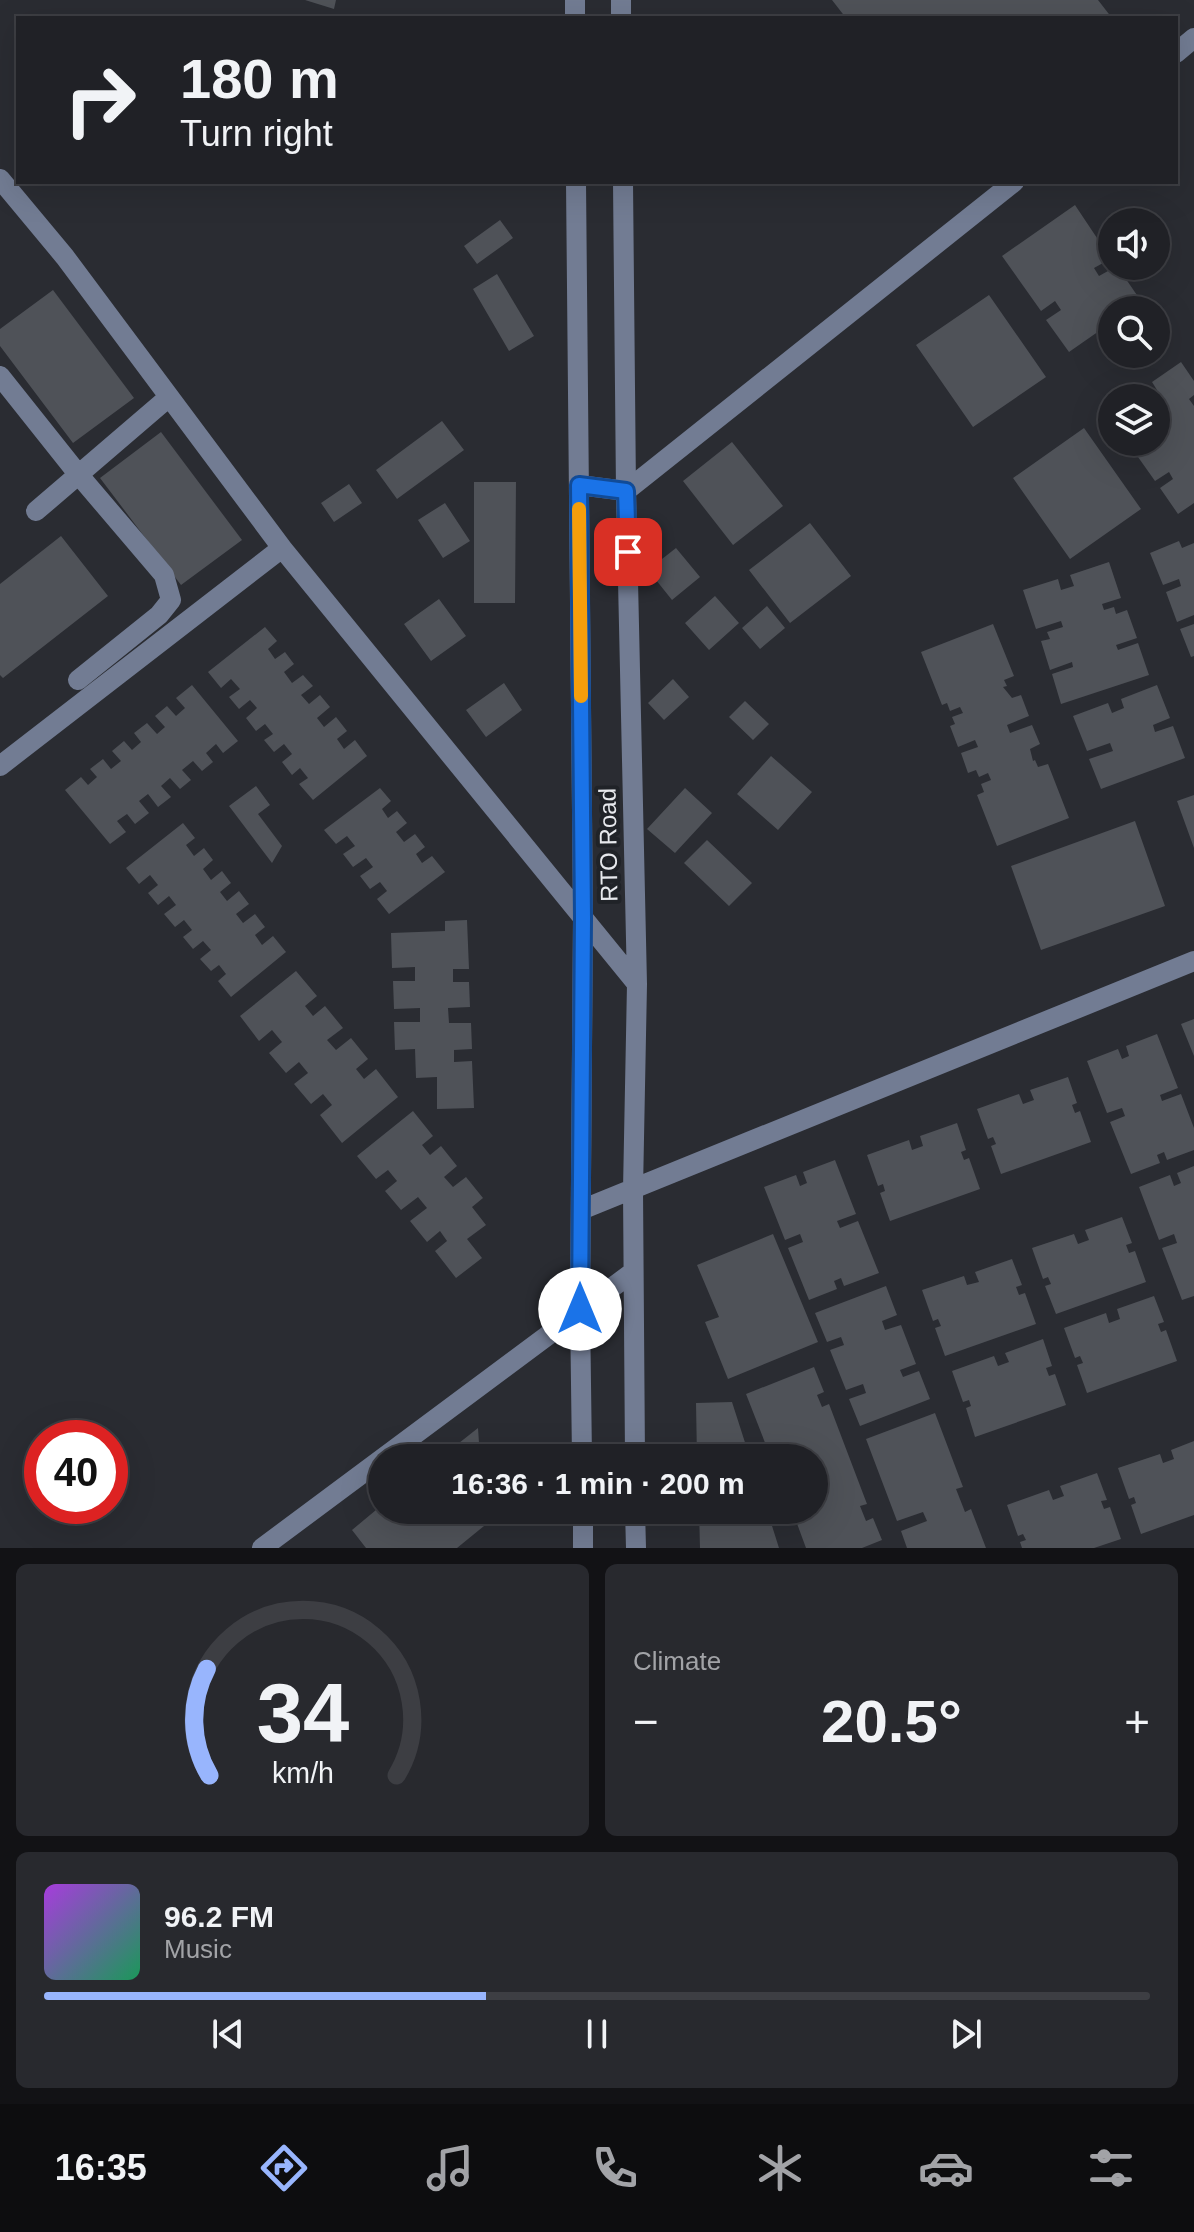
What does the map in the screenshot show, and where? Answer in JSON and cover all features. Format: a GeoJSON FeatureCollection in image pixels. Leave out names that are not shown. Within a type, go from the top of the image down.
{"type":"FeatureCollection","features":[{"type":"Feature","properties":{"kind":"street"},"geometry":{"type":"LineString","coordinates":[[1178,51],[1194,38]]}},
{"type":"Feature","properties":{"kind":"street"},"geometry":{"type":"LineString","coordinates":[[0,179],[65,257],[282,548],[637,984]]}},
{"type":"Feature","properties":{"kind":"street","name":"RTO Road"},"geometry":{"type":"LineString","coordinates":[[576,184],[583,918],[582,1444]]}},
{"type":"Feature","properties":{"kind":"street","name":"RTO Road"},"geometry":{"type":"LineString","coordinates":[[623,184],[637,984],[633,1190],[635,1444]]}},
{"type":"Feature","properties":{"kind":"street"},"geometry":{"type":"LineString","coordinates":[[579,485],[626,491],[1011,184]]}},
{"type":"Feature","properties":{"kind":"street"},"geometry":{"type":"LineString","coordinates":[[0,376],[164,575],[171,600],[159,615],[78,680]]}},
{"type":"Feature","properties":{"kind":"street"},"geometry":{"type":"LineString","coordinates":[[36,511],[169,397]]}},
{"type":"Feature","properties":{"kind":"street"},"geometry":{"type":"LineString","coordinates":[[0,766],[282,548]]}},
{"type":"Feature","properties":{"kind":"street"},"geometry":{"type":"LineString","coordinates":[[581,1210],[1194,961]]}},
{"type":"Feature","properties":{"kind":"street"},"geometry":{"type":"LineString","coordinates":[[262,1548],[633,1272]]}},
{"type":"Feature","properties":{"kind":"street"},"geometry":{"type":"LineString","coordinates":[[583,1524],[583,1548]]}},
{"type":"Feature","properties":{"kind":"street"},"geometry":{"type":"LineString","coordinates":[[635,1524],[636,1548]]}},
{"type":"Feature","properties":{"kind":"building"},"geometry":{"type":"Polygon","coordinates":[[[305,0],[336,0],[334,9],[305,0]]]}},
{"type":"Feature","properties":{"kind":"building"},"geometry":{"type":"Polygon","coordinates":[[[832,0],[1098,0],[1110,16],[844,16],[832,0]]]}},
{"type":"Feature","properties":{"kind":"building"},"geometry":{"type":"Polygon","coordinates":[[[1075,205],[1098,240],[1098,266],[1094,268],[1098,280],[1127,280],[1138,296],[1098,296],[1098,332],[1069,352],[1046,320],[1061,310],[1055,301],[1041,311],[1002,256],[1075,205]]]}},
{"type":"Feature","properties":{"kind":"building"},"geometry":{"type":"Polygon","coordinates":[[[500,220],[513,238],[477,264],[464,246],[500,220]]]}},
{"type":"Feature","properties":{"kind":"building"},"geometry":{"type":"Polygon","coordinates":[[[497,274],[534,336],[509,351],[473,289],[497,274]]]}},
{"type":"Feature","properties":{"kind":"building"},"geometry":{"type":"Polygon","coordinates":[[[53,290],[134,398],[73,443],[0,346],[0,329],[53,290]]]}},
{"type":"Feature","properties":{"kind":"building"},"geometry":{"type":"Polygon","coordinates":[[[989,295],[1046,377],[973,427],[916,345],[989,295]]]}},
{"type":"Feature","properties":{"kind":"building"},"geometry":{"type":"Polygon","coordinates":[[[1181,362],[1194,381],[1194,395],[1189,399],[1194,406],[1194,503],[1178,514],[1160,488],[1173,479],[1169,472],[1155,481],[1138,457],[1170,456],[1170,384],[1152,382],[1181,362]]]}},
{"type":"Feature","properties":{"kind":"building"},"geometry":{"type":"Polygon","coordinates":[[[442,421],[464,450],[397,499],[376,470],[442,421]]]}},
{"type":"Feature","properties":{"kind":"building"},"geometry":{"type":"Polygon","coordinates":[[[1084,428],[1098,448],[1098,456],[1104,456],[1141,509],[1070,559],[1013,478],[1084,428]]]}},
{"type":"Feature","properties":{"kind":"building"},"geometry":{"type":"Polygon","coordinates":[[[161,432],[242,540],[181,585],[100,478],[161,432]]]}},
{"type":"Feature","properties":{"kind":"building"},"geometry":{"type":"Polygon","coordinates":[[[732,442],[783,506],[733,545],[683,481],[732,442]]]}},
{"type":"Feature","properties":{"kind":"building"},"geometry":{"type":"Polygon","coordinates":[[[474,482],[516,482],[515,603],[474,603],[474,482]]]}},
{"type":"Feature","properties":{"kind":"building"},"geometry":{"type":"Polygon","coordinates":[[[349,484],[362,503],[334,522],[321,503],[349,484]]]}},
{"type":"Feature","properties":{"kind":"building"},"geometry":{"type":"Polygon","coordinates":[[[445,503],[470,541],[443,558],[418,520],[445,503]]]}},
{"type":"Feature","properties":{"kind":"building"},"geometry":{"type":"Polygon","coordinates":[[[810,523],[851,576],[790,623],[749,570],[810,523]]]}},
{"type":"Feature","properties":{"kind":"building"},"geometry":{"type":"Polygon","coordinates":[[[61,536],[108,596],[3,678],[0,675],[0,584],[61,536]]]}},
{"type":"Feature","properties":{"kind":"building"},"geometry":{"type":"Polygon","coordinates":[[[1179,541],[1182,548],[1194,543],[1194,615],[1177,622],[1166,592],[1181,586],[1179,579],[1163,585],[1150,553],[1179,541]]]}},
{"type":"Feature","properties":{"kind":"building"},"geometry":{"type":"Polygon","coordinates":[[[676,548],[700,577],[672,600],[648,570],[676,548]]]}},
{"type":"Feature","properties":{"kind":"building"},"geometry":{"type":"Polygon","coordinates":[[[1109,562],[1121,598],[1102,604],[1104,610],[1114,607],[1116,614],[1127,610],[1137,638],[1116,645],[1118,650],[1138,643],[1149,675],[1061,704],[1052,674],[1073,667],[1072,662],[1050,670],[1041,641],[1050,639],[1047,632],[1063,627],[1061,621],[1036,629],[1023,590],[1058,579],[1061,590],[1074,586],[1070,575],[1109,562]]]}},
{"type":"Feature","properties":{"kind":"building"},"geometry":{"type":"Polygon","coordinates":[[[715,596],[739,623],[709,650],[685,623],[715,596]]]}},
{"type":"Feature","properties":{"kind":"building"},"geometry":{"type":"Polygon","coordinates":[[[439,599],[466,636],[431,661],[404,624],[439,599]]]}},
{"type":"Feature","properties":{"kind":"building"},"geometry":{"type":"Polygon","coordinates":[[[767,606],[785,628],[760,649],[742,628],[767,606]]]}},
{"type":"Feature","properties":{"kind":"building"},"geometry":{"type":"Polygon","coordinates":[[[993,624],[1014,676],[1004,680],[1007,686],[1003,687],[1012,698],[1021,695],[1029,716],[1007,725],[1010,733],[1032,725],[1040,744],[1030,749],[1033,761],[1038,767],[1048,764],[1069,818],[997,846],[977,795],[984,792],[981,784],[991,780],[988,773],[979,777],[976,770],[968,773],[961,753],[978,747],[975,740],[958,747],[950,726],[955,724],[952,717],[963,713],[960,707],[950,711],[947,703],[942,705],[921,652],[993,624]]]}},
{"type":"Feature","properties":{"kind":"building"},"geometry":{"type":"Polygon","coordinates":[[[1194,624],[1194,656],[1191,657],[1180,629],[1194,624]]]}},
{"type":"Feature","properties":{"kind":"building"},"geometry":{"type":"Polygon","coordinates":[[[265,627],[277,641],[268,649],[275,659],[285,652],[294,664],[284,672],[292,683],[303,675],[313,686],[301,695],[309,704],[320,695],[330,707],[317,718],[324,727],[336,717],[347,731],[337,739],[344,749],[355,740],[367,756],[313,800],[299,784],[308,778],[300,768],[292,775],[282,762],[292,754],[284,744],[274,752],[264,740],[273,734],[265,724],[256,731],[246,718],[257,708],[250,700],[239,709],[229,697],[240,689],[231,679],[221,688],[208,672],[265,627]]]}},
{"type":"Feature","properties":{"kind":"building"},"geometry":{"type":"Polygon","coordinates":[[[673,679],[689,697],[664,720],[648,703],[673,679]]]}},
{"type":"Feature","properties":{"kind":"building"},"geometry":{"type":"Polygon","coordinates":[[[504,683],[522,710],[486,737],[466,710],[504,683]]]}},
{"type":"Feature","properties":{"kind":"building"},"geometry":{"type":"Polygon","coordinates":[[[192,685],[238,741],[223,753],[216,744],[206,753],[213,762],[202,771],[193,761],[182,770],[191,780],[180,789],[170,778],[161,786],[171,797],[158,807],[148,794],[139,801],[149,813],[135,824],[127,814],[117,821],[126,832],[110,844],[65,790],[81,777],[88,785],[97,777],[90,769],[103,759],[111,769],[121,761],[112,751],[124,741],[132,750],[141,742],[134,733],[147,723],[157,734],[165,727],[155,716],[167,706],[176,716],[185,708],[176,698],[192,685]]]}},
{"type":"Feature","properties":{"kind":"building"},"geometry":{"type":"Polygon","coordinates":[[[1157,685],[1170,718],[1153,725],[1155,732],[1173,726],[1185,758],[1101,789],[1089,759],[1113,751],[1110,743],[1087,751],[1073,716],[1108,703],[1112,713],[1124,708],[1121,699],[1157,685]]]}},
{"type":"Feature","properties":{"kind":"building"},"geometry":{"type":"Polygon","coordinates":[[[745,701],[769,724],[753,740],[729,717],[745,701]]]}},
{"type":"Feature","properties":{"kind":"building"},"geometry":{"type":"Polygon","coordinates":[[[771,756],[812,792],[778,830],[737,794],[771,756]]]}},
{"type":"Feature","properties":{"kind":"building"},"geometry":{"type":"Polygon","coordinates":[[[256,786],[270,805],[258,814],[282,846],[272,863],[229,806],[256,786]]]}},
{"type":"Feature","properties":{"kind":"building"},"geometry":{"type":"Polygon","coordinates":[[[380,788],[391,801],[382,809],[388,818],[397,811],[407,823],[396,832],[404,842],[415,834],[425,847],[416,854],[422,863],[432,856],[445,872],[389,914],[377,899],[387,891],[380,882],[370,889],[360,876],[373,867],[366,858],[353,867],[343,854],[355,846],[347,836],[336,844],[324,830],[380,788]]]}},
{"type":"Feature","properties":{"kind":"building"},"geometry":{"type":"Polygon","coordinates":[[[685,788],[712,813],[675,853],[647,829],[685,788]]]}},
{"type":"Feature","properties":{"kind":"building"},"geometry":{"type":"Polygon","coordinates":[[[1194,795],[1194,848],[1177,801],[1194,795]]]}},
{"type":"Feature","properties":{"kind":"building"},"geometry":{"type":"Polygon","coordinates":[[[1135,821],[1165,906],[1041,950],[1011,866],[1135,821]]]}},
{"type":"Feature","properties":{"kind":"building"},"geometry":{"type":"Polygon","coordinates":[[[183,823],[195,838],[186,845],[194,856],[204,848],[213,860],[203,869],[211,880],[222,871],[231,883],[220,892],[227,901],[239,891],[249,904],[236,914],[243,923],[255,914],[265,927],[255,935],[262,945],[273,936],[286,952],[231,997],[218,981],[226,974],[219,965],[211,971],[200,959],[211,950],[203,941],[193,949],[183,937],[192,930],[184,920],[175,927],[164,914],[176,905],[169,896],[158,905],[148,893],[158,885],[150,875],[139,884],[126,868],[183,823]]]}},
{"type":"Feature","properties":{"kind":"building"},"geometry":{"type":"Polygon","coordinates":[[[707,840],[752,883],[729,906],[684,863],[707,840]]]}},
{"type":"Feature","properties":{"kind":"building"},"geometry":{"type":"Polygon","coordinates":[[[467,920],[469,969],[453,969],[453,982],[469,982],[470,1007],[448,1008],[449,1023],[471,1023],[472,1049],[454,1050],[454,1062],[472,1061],[474,1108],[437,1109],[437,1077],[416,1078],[415,1049],[395,1050],[394,1022],[420,1022],[420,1008],[394,1009],[393,981],[415,981],[415,967],[392,968],[391,933],[445,931],[445,921],[467,920]]]}},
{"type":"Feature","properties":{"kind":"building"},"geometry":{"type":"Polygon","coordinates":[[[296,971],[317,996],[305,1006],[313,1016],[325,1006],[343,1028],[327,1040],[336,1050],[351,1038],[368,1059],[356,1069],[364,1079],[376,1069],[398,1097],[342,1143],[320,1115],[332,1105],[323,1094],[311,1104],[294,1084],[308,1073],[299,1062],[286,1073],[269,1053],[282,1042],[272,1030],[259,1041],[240,1016],[296,971]]]}},
{"type":"Feature","properties":{"kind":"building"},"geometry":{"type":"Polygon","coordinates":[[[1194,1019],[1194,1056],[1181,1024],[1194,1019]]]}},
{"type":"Feature","properties":{"kind":"building"},"geometry":{"type":"Polygon","coordinates":[[[1157,1034],[1178,1088],[1160,1095],[1162,1101],[1181,1094],[1194,1128],[1194,1150],[1167,1160],[1164,1152],[1157,1155],[1160,1163],[1131,1174],[1110,1122],[1125,1116],[1122,1108],[1107,1113],[1087,1061],[1118,1049],[1122,1059],[1129,1056],[1126,1046],[1157,1034]]]}},
{"type":"Feature","properties":{"kind":"building"},"geometry":{"type":"Polygon","coordinates":[[[1068,1077],[1077,1103],[1072,1105],[1075,1113],[1080,1111],[1091,1142],[1001,1174],[991,1146],[996,1144],[993,1137],[988,1139],[977,1109],[1019,1094],[1023,1104],[1034,1100],[1030,1090],[1068,1077]]]}},
{"type":"Feature","properties":{"kind":"building"},"geometry":{"type":"Polygon","coordinates":[[[413,1111],[433,1136],[422,1145],[430,1155],[441,1146],[457,1166],[444,1177],[453,1187],[466,1177],[483,1198],[472,1207],[486,1225],[467,1239],[482,1258],[456,1278],[435,1251],[447,1241],[440,1231],[427,1242],[410,1221],[427,1208],[418,1197],[401,1210],[385,1191],[397,1181],[388,1170],[376,1179],[357,1156],[413,1111]]]}},
{"type":"Feature","properties":{"kind":"building"},"geometry":{"type":"Polygon","coordinates":[[[957,1123],[966,1150],[961,1152],[964,1160],[969,1158],[980,1189],[890,1221],[880,1193],[885,1191],[883,1184],[878,1186],[867,1155],[909,1140],[912,1150],[923,1146],[920,1136],[957,1123]]]}},
{"type":"Feature","properties":{"kind":"building"},"geometry":{"type":"Polygon","coordinates":[[[835,1160],[856,1214],[837,1221],[840,1228],[858,1221],[879,1273],[844,1286],[841,1278],[834,1281],[837,1289],[809,1300],[788,1248],[803,1242],[800,1234],[785,1240],[764,1187],[796,1175],[800,1186],[807,1183],[803,1172],[835,1160]]]}},
{"type":"Feature","properties":{"kind":"building"},"geometry":{"type":"Polygon","coordinates":[[[1194,1166],[1194,1296],[1182,1300],[1162,1248],[1177,1243],[1174,1234],[1159,1240],[1139,1187],[1170,1175],[1174,1186],[1181,1183],[1177,1173],[1194,1166]]]}},
{"type":"Feature","properties":{"kind":"building"},"geometry":{"type":"Polygon","coordinates":[[[1122,1217],[1132,1243],[1126,1245],[1129,1253],[1135,1251],[1146,1282],[1056,1314],[1045,1286],[1051,1284],[1048,1277],[1043,1279],[1032,1248],[1074,1234],[1078,1244],[1089,1240],[1085,1230],[1122,1217]]]}},
{"type":"Feature","properties":{"kind":"building"},"geometry":{"type":"Polygon","coordinates":[[[773,1234],[818,1342],[728,1379],[705,1322],[719,1317],[697,1265],[773,1234]]]}},
{"type":"Feature","properties":{"kind":"building"},"geometry":{"type":"Polygon","coordinates":[[[1012,1259],[1022,1285],[1016,1287],[1019,1295],[1025,1293],[1036,1324],[945,1356],[935,1328],[941,1326],[938,1319],[933,1321],[922,1290],[964,1276],[967,1285],[979,1282],[975,1272],[1012,1259]]]}},
{"type":"Feature","properties":{"kind":"building"},"geometry":{"type":"Polygon","coordinates":[[[886,1286],[897,1315],[882,1321],[885,1330],[901,1325],[916,1364],[900,1370],[903,1377],[919,1371],[930,1399],[860,1426],[849,1399],[866,1393],[863,1384],[846,1390],[830,1350],[844,1345],[841,1337],[827,1342],[815,1313],[886,1286]]]}},
{"type":"Feature","properties":{"kind":"building"},"geometry":{"type":"Polygon","coordinates":[[[1154,1296],[1164,1322],[1158,1324],[1161,1332],[1166,1330],[1177,1361],[1087,1393],[1077,1365],[1083,1363],[1080,1356],[1075,1358],[1064,1328],[1106,1313],[1109,1323],[1120,1319],[1117,1309],[1154,1296]]]}},
{"type":"Feature","properties":{"kind":"building"},"geometry":{"type":"Polygon","coordinates":[[[1043,1339],[1052,1366],[1046,1368],[1049,1376],[1055,1374],[1066,1405],[975,1437],[966,1408],[971,1406],[969,1400],[963,1402],[952,1371],[994,1356],[998,1366],[1009,1362],[1005,1353],[1043,1339]]]}},
{"type":"Feature","properties":{"kind":"building"},"geometry":{"type":"Polygon","coordinates":[[[814,1367],[824,1392],[817,1395],[822,1407],[829,1404],[867,1504],[860,1506],[866,1521],[873,1518],[882,1540],[862,1548],[806,1548],[797,1524],[828,1524],[828,1444],[766,1444],[746,1394],[814,1367]]]}},
{"type":"Feature","properties":{"kind":"building"},"geometry":{"type":"Polygon","coordinates":[[[732,1402],[746,1444],[697,1444],[696,1403],[732,1402]]]}},
{"type":"Feature","properties":{"kind":"building"},"geometry":{"type":"Polygon","coordinates":[[[935,1413],[963,1487],[956,1489],[965,1512],[971,1509],[986,1548],[907,1548],[901,1531],[927,1521],[923,1512],[897,1521],[866,1439],[935,1413]]]}},
{"type":"Feature","properties":{"kind":"building"},"geometry":{"type":"Polygon","coordinates":[[[478,1428],[479,1444],[458,1444],[478,1428]]]}},
{"type":"Feature","properties":{"kind":"building"},"geometry":{"type":"Polygon","coordinates":[[[1194,1441],[1194,1515],[1141,1534],[1131,1505],[1136,1503],[1134,1497],[1129,1499],[1118,1468],[1160,1454],[1163,1463],[1174,1459],[1171,1450],[1194,1441]]]}},
{"type":"Feature","properties":{"kind":"building"},"geometry":{"type":"Polygon","coordinates":[[[1097,1473],[1107,1500],[1101,1501],[1104,1509],[1110,1507],[1121,1539],[1094,1548],[1022,1548],[1020,1542],[1026,1540],[1023,1534],[1018,1536],[1007,1505],[1049,1490],[1053,1500],[1064,1496],[1060,1486],[1097,1473]]]}},
{"type":"Feature","properties":{"kind":"building"},"geometry":{"type":"Polygon","coordinates":[[[368,1517],[368,1524],[484,1526],[457,1548],[366,1548],[352,1530],[368,1517]]]}},
{"type":"Feature","properties":{"kind":"building"},"geometry":{"type":"Polygon","coordinates":[[[699,1524],[771,1524],[779,1548],[700,1548],[699,1524]]]}},
{"type":"Feature","properties":{"kind":"slow traffic"},"geometry":{"type":"LineString","coordinates":[[579,509],[581,696]]}},
{"type":"Feature","properties":{"kind":"route"},"geometry":{"type":"LineString","coordinates":[[580,1309],[583,918],[579,485],[626,491],[628,552]]}}]}
